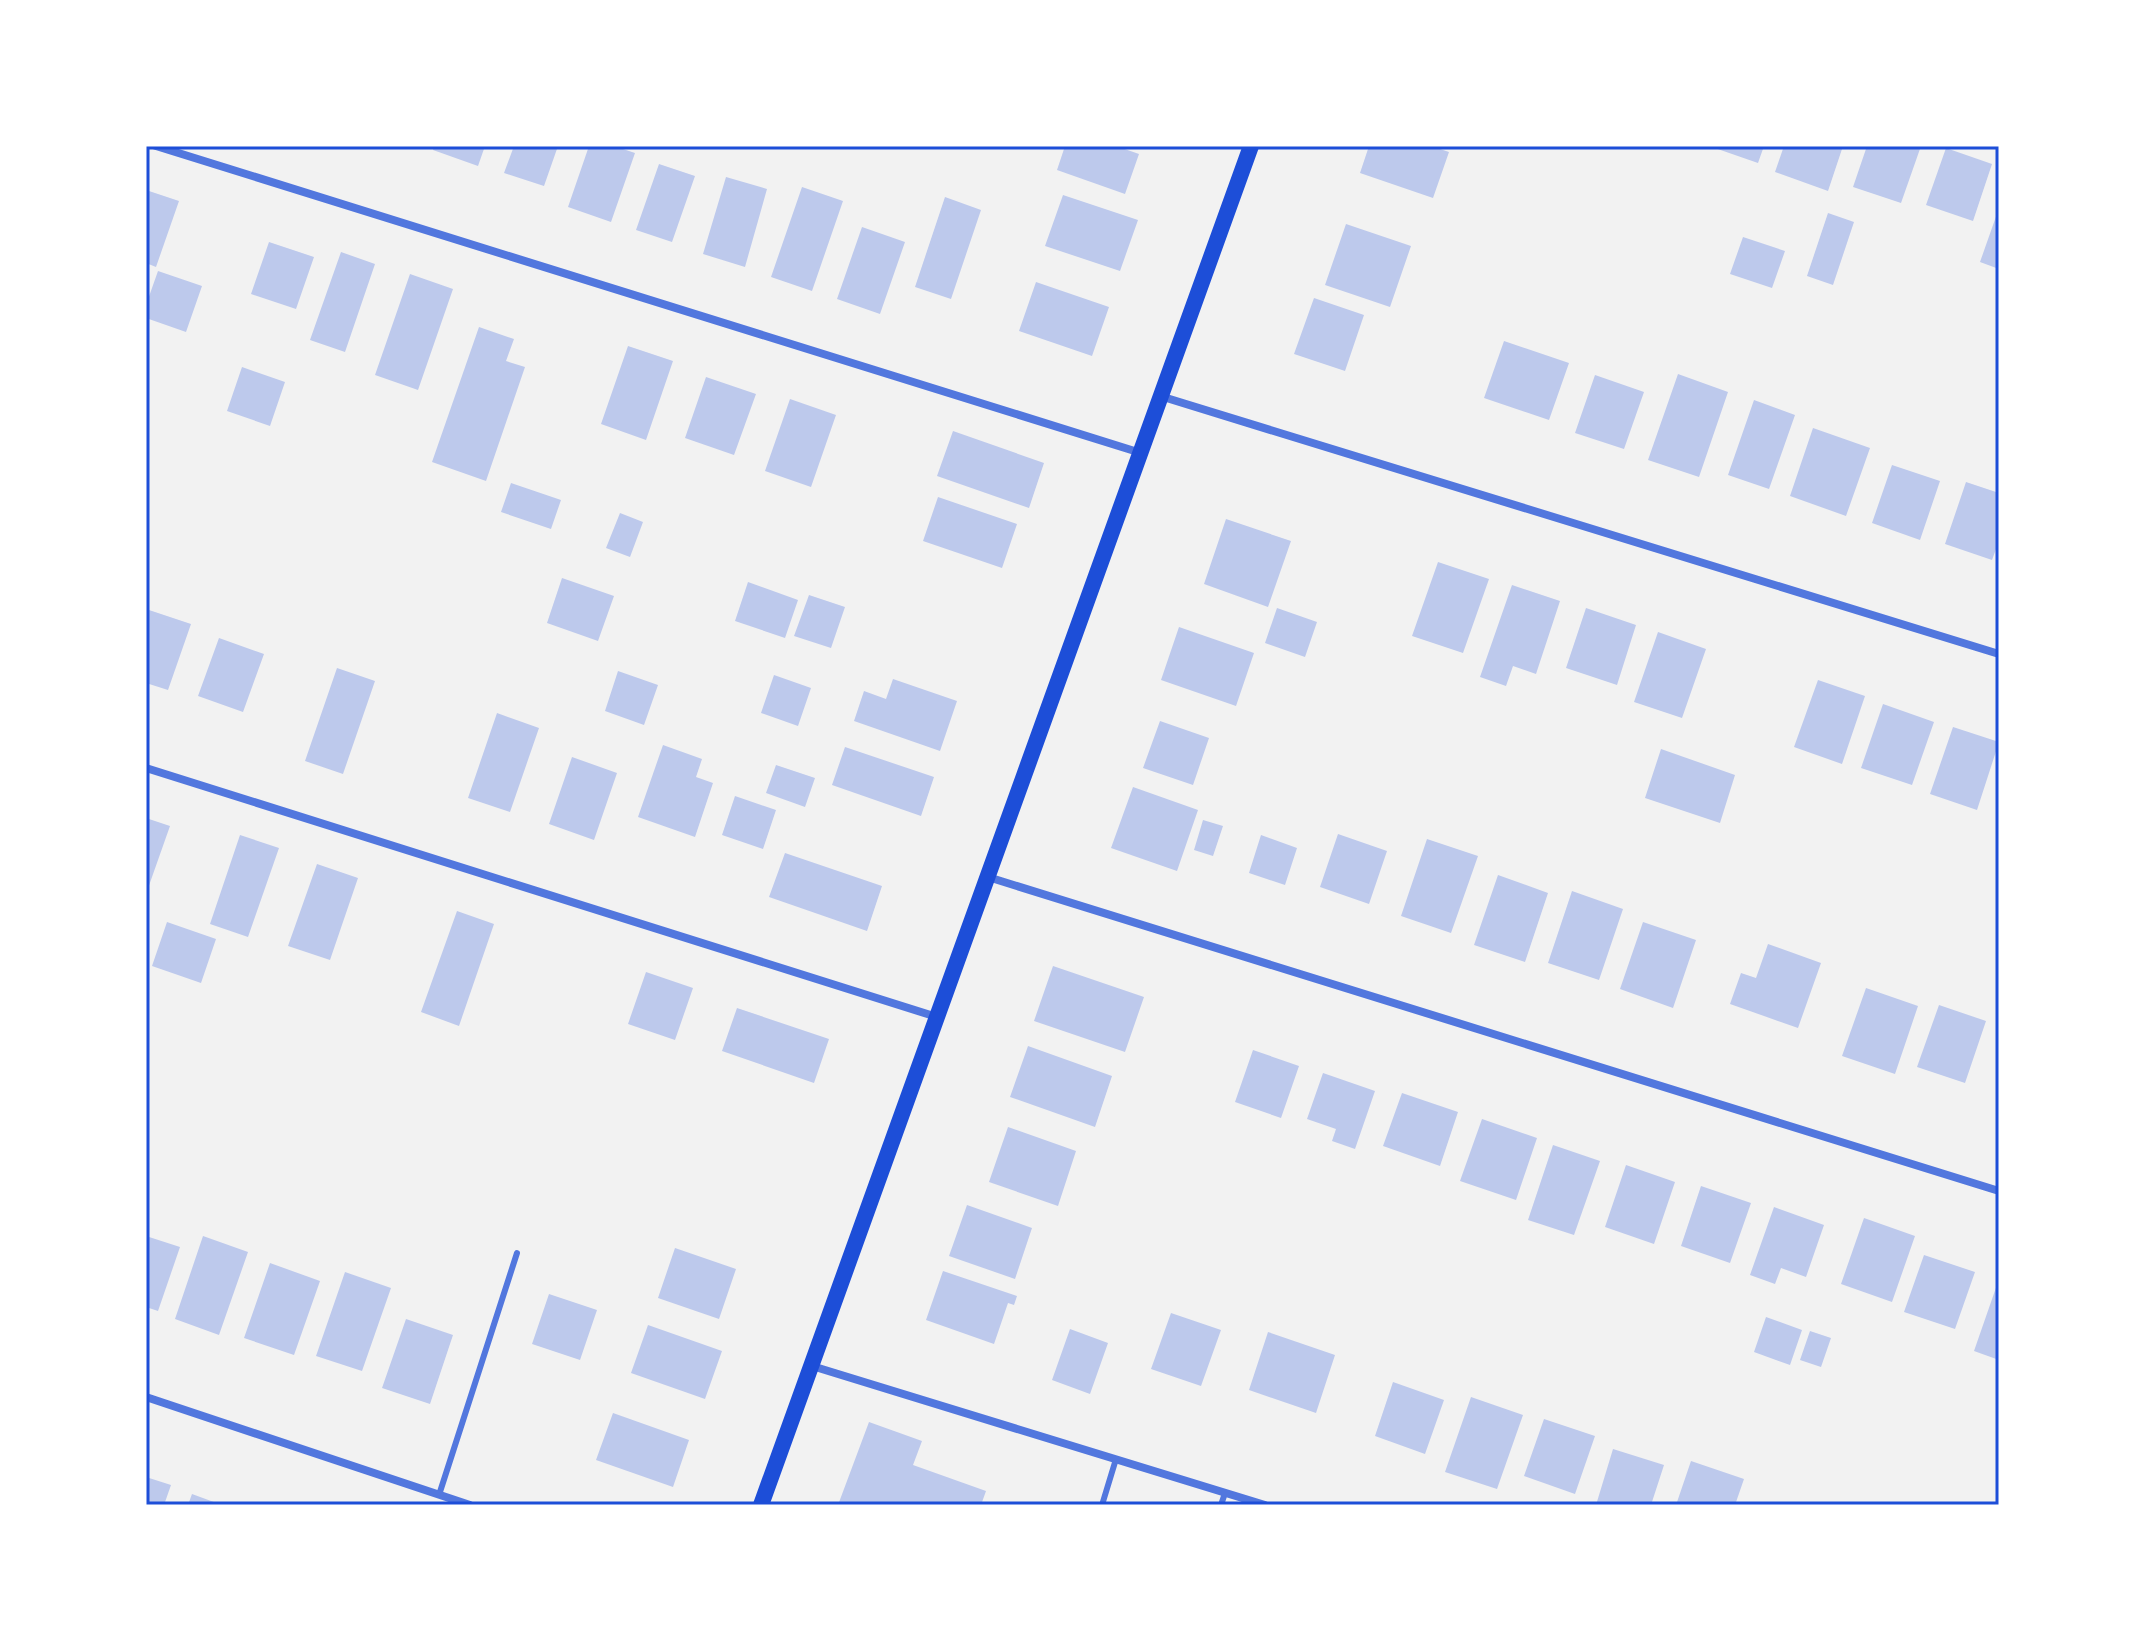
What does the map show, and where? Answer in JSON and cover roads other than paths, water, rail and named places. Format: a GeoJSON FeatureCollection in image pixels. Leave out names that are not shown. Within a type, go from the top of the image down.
{"type":"FeatureCollection","features":[{"type":"Feature","properties":{"kind":"main road"},"geometry":{"type":"LineString","coordinates":[[761,1505],[1251,146]]}},
{"type":"Feature","properties":{"kind":"street"},"geometry":{"type":"LineString","coordinates":[[156,146],[1141,453]]}},
{"type":"Feature","properties":{"kind":"street"},"geometry":{"type":"LineString","coordinates":[[1160,396],[1999,654]]}},
{"type":"Feature","properties":{"kind":"street"},"geometry":{"type":"LineString","coordinates":[[146,768],[937,1017]]}},
{"type":"Feature","properties":{"kind":"street"},"geometry":{"type":"LineString","coordinates":[[988,877],[1999,1191]]}},
{"type":"Feature","properties":{"kind":"street"},"geometry":{"type":"LineString","coordinates":[[812,1366],[1265,1505]]}},
{"type":"Feature","properties":{"kind":"street"},"geometry":{"type":"LineString","coordinates":[[146,1397],[470,1505]]}},
{"type":"Feature","properties":{"kind":"lane"},"geometry":{"type":"LineString","coordinates":[[439,1495],[517,1253]]}},
{"type":"Feature","properties":{"kind":"lane"},"geometry":{"type":"LineString","coordinates":[[1102,1505],[1116,1459]]}},
{"type":"Feature","properties":{"kind":"lane"},"geometry":{"type":"LineString","coordinates":[[1221,1505],[1225,1493]]}}]}
